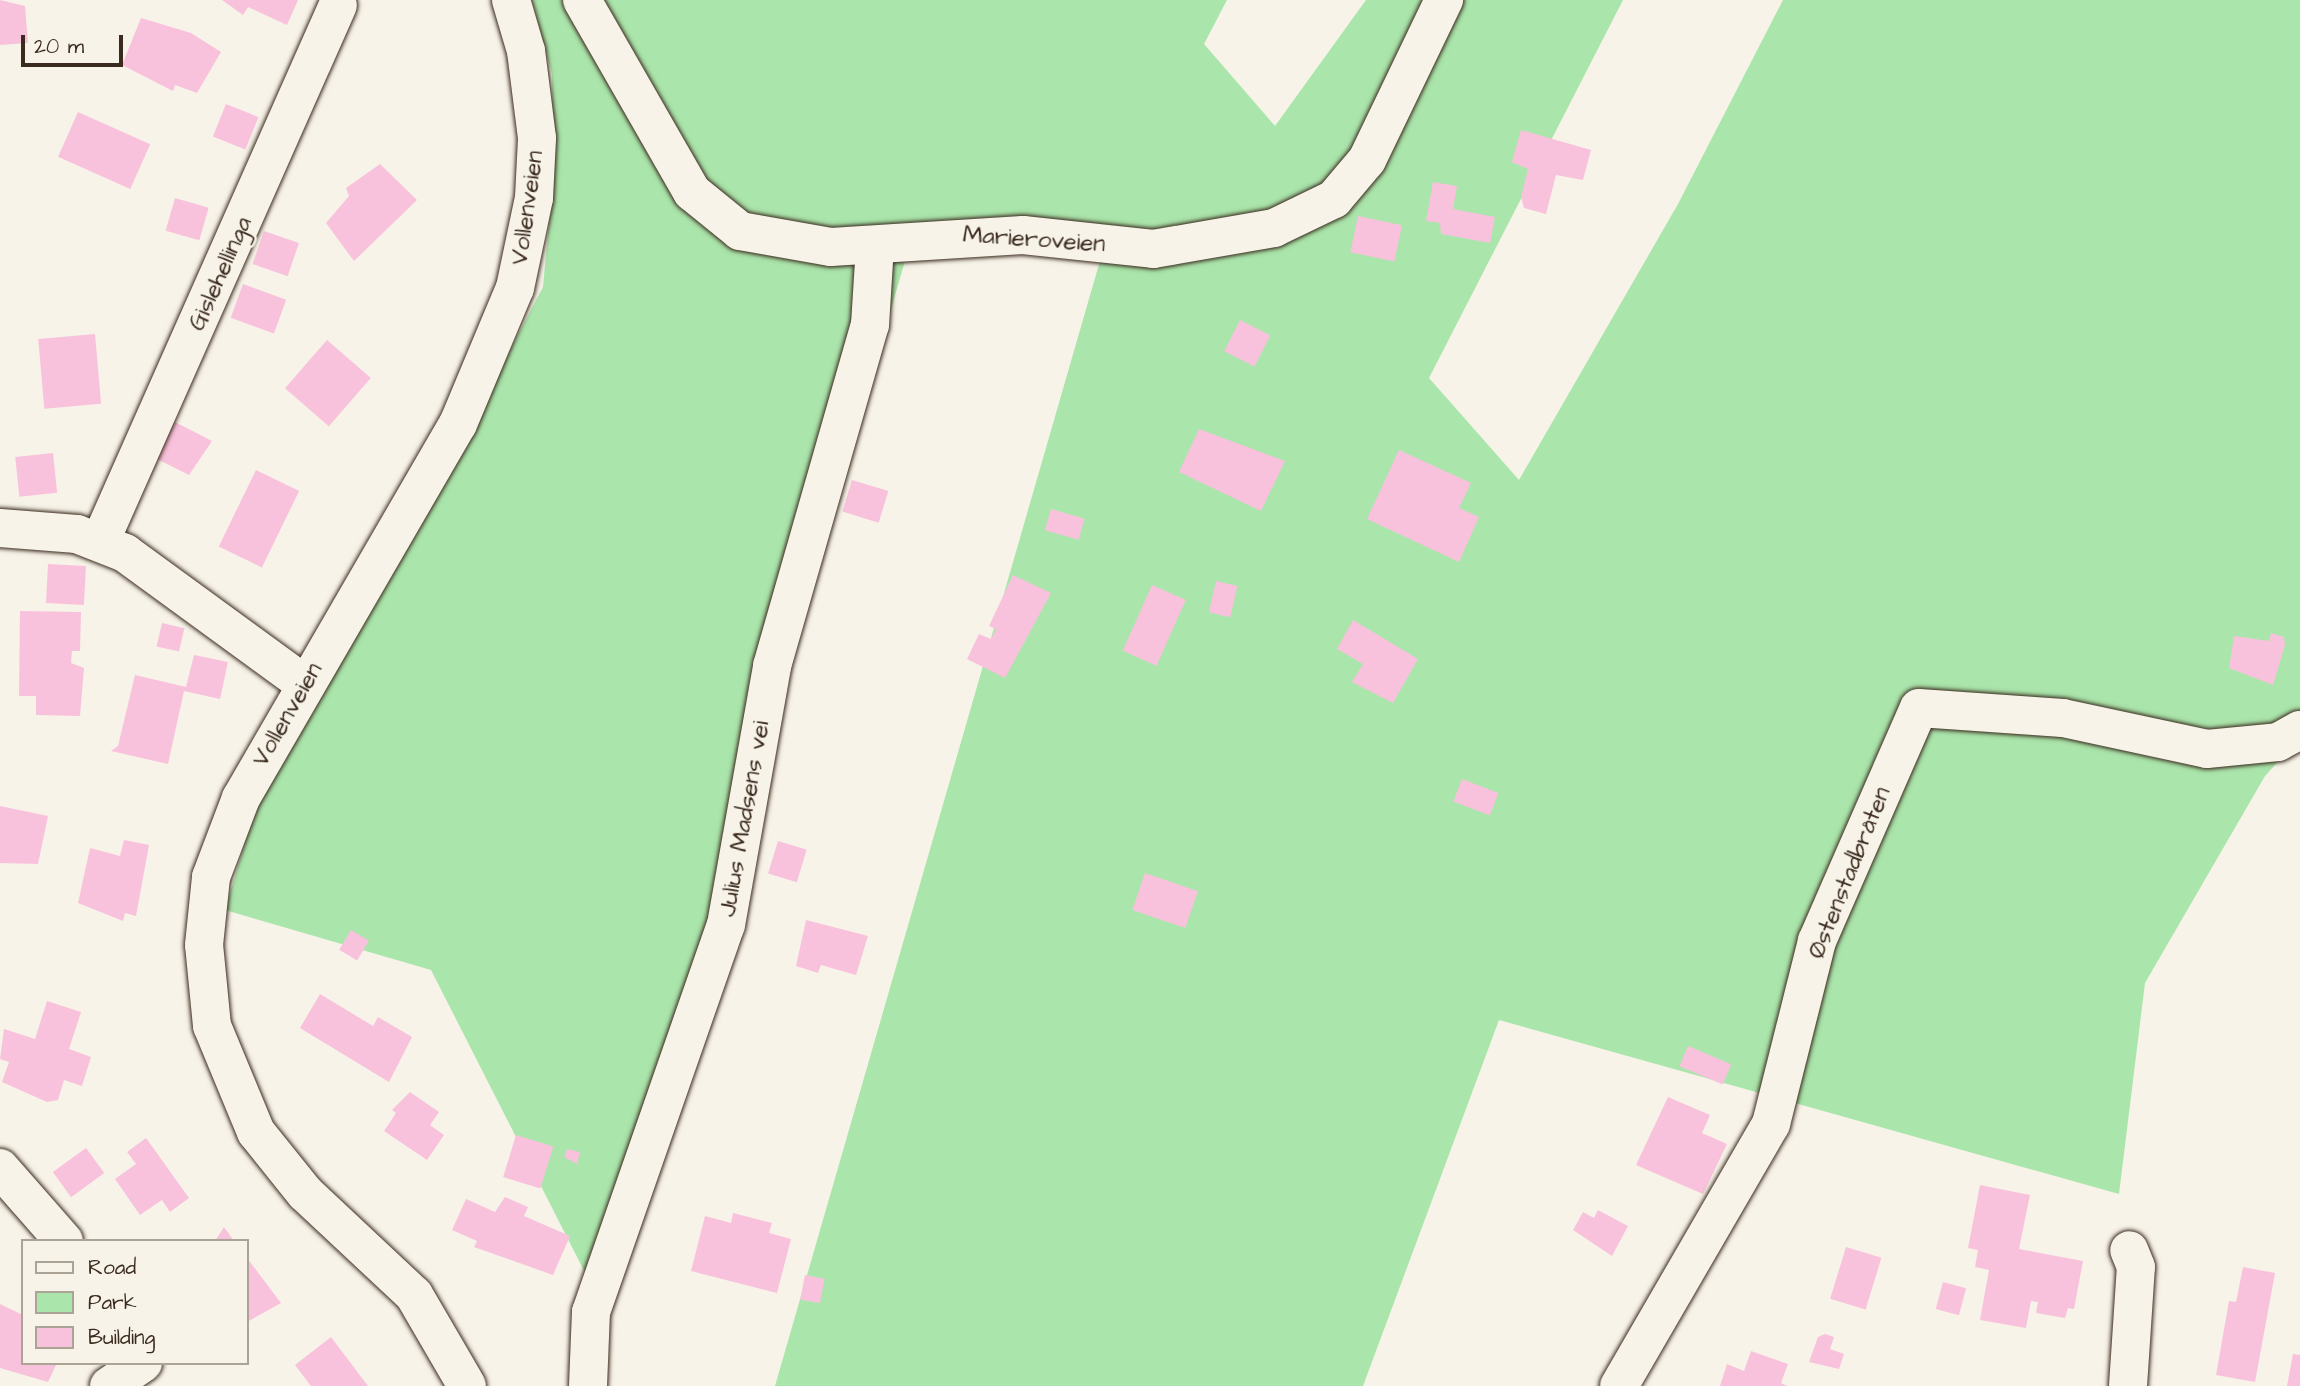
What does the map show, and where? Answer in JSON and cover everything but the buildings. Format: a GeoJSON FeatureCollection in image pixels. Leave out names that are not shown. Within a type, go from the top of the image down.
{"type":"FeatureCollection","features":[{"type":"Feature","properties":{"kind":"street","name":"Vollenveien"},"geometry":{"type":"LineString","coordinates":[[467,1386],[414,1295],[305,1193],[262,1140],[240,1104],[212,1026],[204,944],[212,877],[241,798],[463,415],[515,288],[534,198],[537,138],[528,61],[511,0]]}},
{"type":"Feature","properties":{"kind":"street","name":"Marieroveien"},"geometry":{"type":"LineString","coordinates":[[582,0],[692,192],[719,219],[757,237],[796,245],[875,245],[946,235],[1023,235],[1180,248],[1298,219],[1334,200],[1356,177],[1444,0]]}},
{"type":"Feature","properties":{"kind":"street","name":"Gislehellinga"},"geometry":{"type":"LineString","coordinates":[[100,542],[338,5]]}},
{"type":"Feature","properties":{"kind":"street","name":"Julius Madsens vei"},"geometry":{"type":"LineString","coordinates":[[587,1386],[592,1312],[726,925],[781,630],[870,325],[875,245]]}},
{"type":"Feature","properties":{"kind":"street"},"geometry":{"type":"LineString","coordinates":[[0,528],[56,531],[100,542],[154,573],[306,685]]}},
{"type":"Feature","properties":{"kind":"street","name":"Østenstadbråten"},"geometry":{"type":"LineString","coordinates":[[1619,1386],[1772,1124],[1817,941],[1919,708],[2063,718],[2207,749],[2278,742],[2300,730]]}},
{"type":"Feature","properties":{"kind":"street"},"geometry":{"type":"LineString","coordinates":[[0,1168],[62,1239]]}},
{"type":"Feature","properties":{"kind":"street"},"geometry":{"type":"LineString","coordinates":[[2128,1386],[2136,1267],[2129,1250]]}},
{"type":"Feature","properties":{"kind":"street"},"geometry":{"type":"LineString","coordinates":[[109,1386],[139,1365]]}},
{"type":"Feature","properties":{"kind":"street"},"geometry":{"type":"LineString","coordinates":[[151,1365],[165,1386]]}},
{"type":"Feature","properties":{"kind":"green space"},"geometry":{"type":"Polygon","coordinates":[[[532,0],[1227,0],[1204,44],[1275,126],[1366,0],[1623,0],[1429,378],[1519,480],[1678,204],[1783,0],[2300,0],[2300,737],[2265,776],[2145,983],[2119,1194],[1499,1020],[1363,1386],[775,1386],[1104,247],[907,254],[602,1306],[431,970],[225,910],[256,806],[415,531],[543,287],[553,180],[552,74],[532,0]]]}}]}
